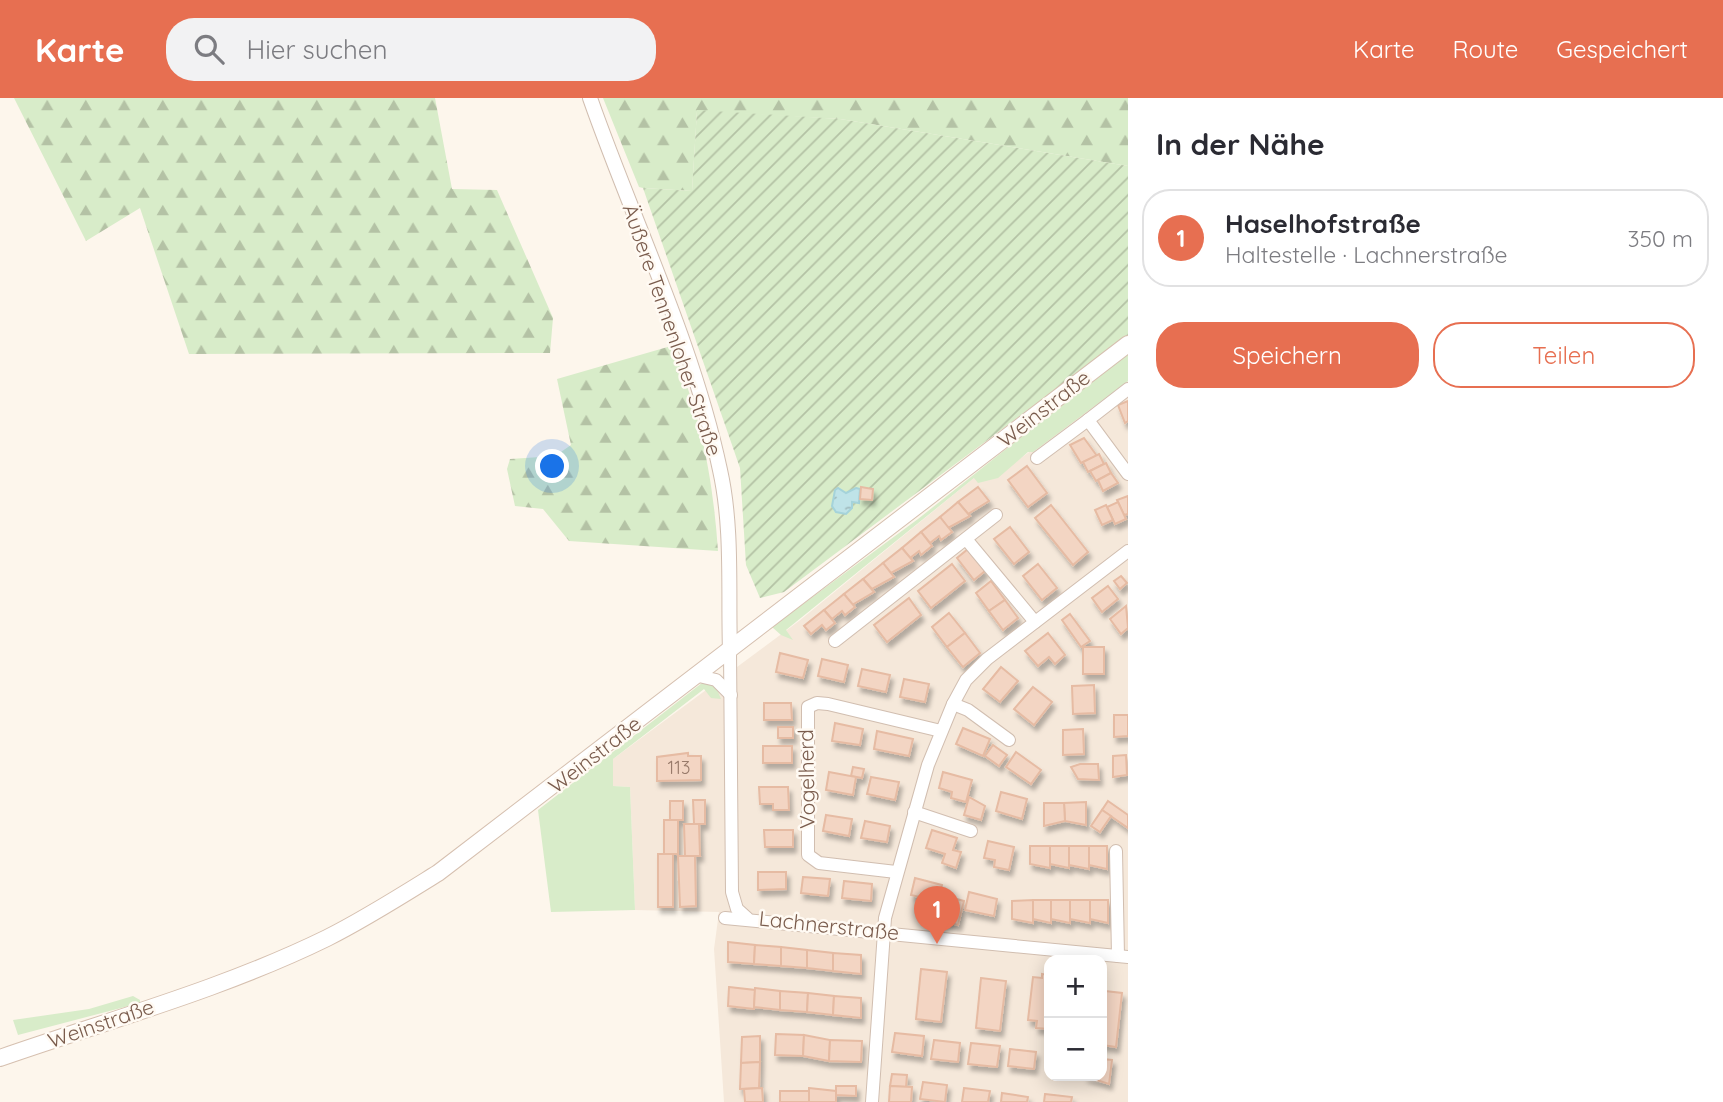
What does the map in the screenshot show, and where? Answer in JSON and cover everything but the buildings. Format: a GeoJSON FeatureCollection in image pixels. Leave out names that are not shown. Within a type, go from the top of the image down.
{"type":"FeatureCollection","features":[{"type":"Feature","properties":{"kind":"main road","name":"Weinstraße"},"geometry":{"type":"LineString","coordinates":[[0,1058],[224,982],[327,937],[379,910],[438,873],[699,676],[1128,344]]}},
{"type":"Feature","properties":{"kind":"street","name":"Äußere Tennenloher Straße"},"geometry":{"type":"LineString","coordinates":[[590,98],[678,334],[713,439],[725,504],[730,651]]}},
{"type":"Feature","properties":{"kind":"street"},"geometry":{"type":"LineString","coordinates":[[1037,458],[1128,389]]}},
{"type":"Feature","properties":{"kind":"street"},"geometry":{"type":"LineString","coordinates":[[1088,420],[1128,474]]}},
{"type":"Feature","properties":{"kind":"street"},"geometry":{"type":"LineString","coordinates":[[835,641],[996,515]]}},
{"type":"Feature","properties":{"kind":"street"},"geometry":{"type":"LineString","coordinates":[[966,539],[1035,622]]}},
{"type":"Feature","properties":{"kind":"street"},"geometry":{"type":"LineString","coordinates":[[872,1102],[883,932],[896,872],[914,812],[941,731],[953,704],[975,669],[1128,551]]}},
{"type":"Feature","properties":{"kind":"street","name":"Lachnerstraße"},"geometry":{"type":"LineString","coordinates":[[730,651],[732,892],[737,909],[748,918]]}},
{"type":"Feature","properties":{"kind":"street"},"geometry":{"type":"LineString","coordinates":[[699,676],[716,680],[731,695]]}},
{"type":"Feature","properties":{"kind":"street","name":"Vogelherd"},"geometry":{"type":"LineString","coordinates":[[896,872],[819,863],[808,855],[808,707],[817,703],[828,704],[941,731]]}},
{"type":"Feature","properties":{"kind":"street"},"geometry":{"type":"LineString","coordinates":[[953,704],[968,710],[1009,740]]}},
{"type":"Feature","properties":{"kind":"street"},"geometry":{"type":"LineString","coordinates":[[914,812],[971,831]]}},
{"type":"Feature","properties":{"kind":"street","name":"Lachnerstraße"},"geometry":{"type":"LineString","coordinates":[[725,918],[748,918],[1123,957],[1116,851]]}},
{"type":"Feature","properties":{"kind":"shaded area"},"geometry":{"type":"Polygon","coordinates":[[[1128,381],[1128,1102],[724,1102],[714,949],[719,912],[635,910],[630,787],[613,786],[613,759],[799,621],[974,478],[1000,473],[1128,381]]]}},
{"type":"Feature","properties":{"kind":"green space"},"geometry":{"type":"Polygon","coordinates":[[[14,98],[435,98],[452,189],[497,190],[553,318],[550,353],[189,354],[140,208],[86,241],[14,98]]]}},
{"type":"Feature","properties":{"kind":"green space"},"geometry":{"type":"Polygon","coordinates":[[[603,98],[1128,98],[1128,166],[840,119],[697,111],[692,191],[643,188],[639,187],[603,98]]]}},
{"type":"Feature","properties":{"kind":"green space"},"geometry":{"type":"Polygon","coordinates":[[[697,110],[840,119],[1128,166],[1128,335],[784,592],[760,598],[746,565],[740,468],[643,188],[692,191],[697,110]]]}},
{"type":"Feature","properties":{"kind":"green space"},"geometry":{"type":"Polygon","coordinates":[[[671,346],[690,396],[704,446],[718,551],[569,541],[543,509],[515,506],[507,469],[510,459],[555,456],[571,445],[557,379],[671,346]]]}},
{"type":"Feature","properties":{"kind":"green space"},"geometry":{"type":"Polygon","coordinates":[[[1128,352],[1128,381],[1033,452],[1028,452],[998,478],[978,483],[974,478],[786,630],[793,640],[772,627],[918,519],[1128,352]]]}},
{"type":"Feature","properties":{"kind":"green space"},"geometry":{"type":"Polygon","coordinates":[[[702,683],[716,687],[721,699],[711,698],[704,689],[613,759],[613,786],[630,787],[635,910],[551,912],[538,810],[702,683]]]}},
{"type":"Feature","properties":{"kind":"green space"},"geometry":{"type":"Polygon","coordinates":[[[133,996],[140,1000],[140,1003],[18,1035],[13,1020],[89,1009],[133,996]]]}},
{"type":"Feature","properties":{"kind":"water"},"geometry":{"type":"Polygon","coordinates":[[[838,488],[846,493],[860,489],[859,503],[852,502],[852,508],[846,514],[836,512],[832,506],[835,490],[838,488]]]}},
{"type":"Feature","properties":{"kind":"place","name":"Haselhofstraße"},"geometry":{"type":"Point","coordinates":[937,944]}}]}
